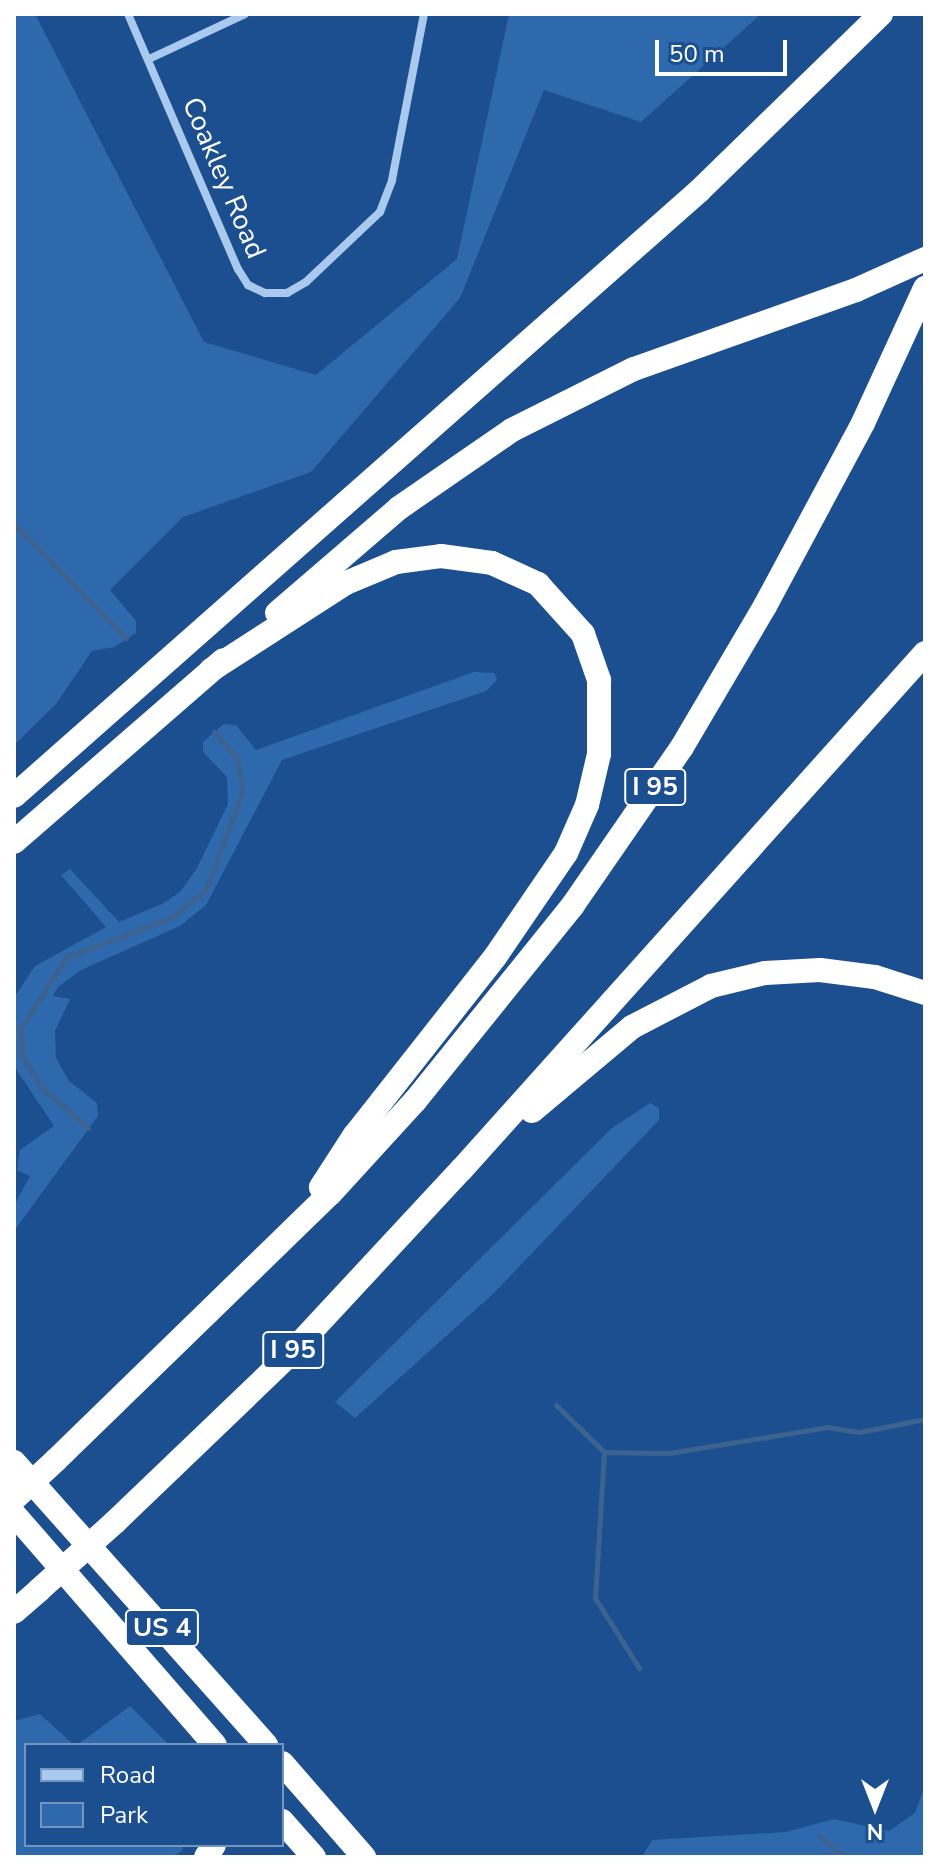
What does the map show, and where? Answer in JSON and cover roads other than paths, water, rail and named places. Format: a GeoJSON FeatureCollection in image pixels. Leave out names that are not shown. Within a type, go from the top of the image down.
{"type":"FeatureCollection","features":[{"type":"Feature","properties":{"kind":"highway"},"geometry":{"type":"LineString","coordinates":[[14,796],[699,191],[881,14]]}},
{"type":"Feature","properties":{"kind":"highway"},"geometry":{"type":"LineString","coordinates":[[14,842],[399,508],[512,430],[634,369],[809,308],[925,259]]}},
{"type":"Feature","properties":{"kind":"highway","name":"I 95"},"geometry":{"type":"LineString","coordinates":[[14,1499],[297,1226],[415,1101],[573,905],[682,747],[835,479],[925,288]]}},
{"type":"Feature","properties":{"kind":"highway"},"geometry":{"type":"LineString","coordinates":[[211,670],[346,583],[396,562],[441,556],[492,563],[538,584],[583,634],[599,680],[599,754],[587,805],[566,853],[480,978],[354,1136],[297,1226]]}},
{"type":"Feature","properties":{"kind":"highway","name":"I 95"},"geometry":{"type":"LineString","coordinates":[[14,1612],[115,1522],[289,1355],[462,1169],[925,653]]}},
{"type":"Feature","properties":{"kind":"highway"},"geometry":{"type":"LineString","coordinates":[[462,1169],[632,1027],[711,986],[765,973],[820,970],[875,977],[925,993]]}},
{"type":"Feature","properties":{"kind":"highway","name":"US 4"},"geometry":{"type":"LineString","coordinates":[[14,1462],[264,1743]]}},
{"type":"Feature","properties":{"kind":"highway"},"geometry":{"type":"LineString","coordinates":[[14,1514],[213,1743]]}},
{"type":"Feature","properties":{"kind":"highway"},"geometry":{"type":"LineString","coordinates":[[190,1716],[204,1743]]}},
{"type":"Feature","properties":{"kind":"highway"},"geometry":{"type":"LineString","coordinates":[[284,1765],[364,1857]]}},
{"type":"Feature","properties":{"kind":"highway"},"geometry":{"type":"LineString","coordinates":[[284,1823],[314,1857]]}},
{"type":"Feature","properties":{"kind":"street","name":"Coakley Road"},"geometry":{"type":"LineString","coordinates":[[128,14],[238,269],[248,285],[265,293],[287,293],[306,282],[380,212],[392,180],[424,14]]}},
{"type":"Feature","properties":{"kind":"street"},"geometry":{"type":"LineString","coordinates":[[149,59],[245,14]]}},
{"type":"Feature","properties":{"kind":"waterway"},"geometry":{"type":"LineString","coordinates":[[14,524],[126,638]]}},
{"type":"Feature","properties":{"kind":"waterway"},"geometry":{"type":"LineString","coordinates":[[88,1128],[40,1086],[23,1057],[20,1029],[67,957],[171,918],[205,891],[243,791],[237,758],[214,732]]}},
{"type":"Feature","properties":{"kind":"waterway"},"geometry":{"type":"LineString","coordinates":[[556,1405],[604,1452],[595,1598],[639,1668]]}},
{"type":"Feature","properties":{"kind":"waterway"},"geometry":{"type":"LineString","coordinates":[[604,1452],[669,1453],[827,1427],[860,1432],[925,1419]]}},
{"type":"Feature","properties":{"kind":"waterway"},"geometry":{"type":"LineString","coordinates":[[819,1836],[845,1857]]}}]}
